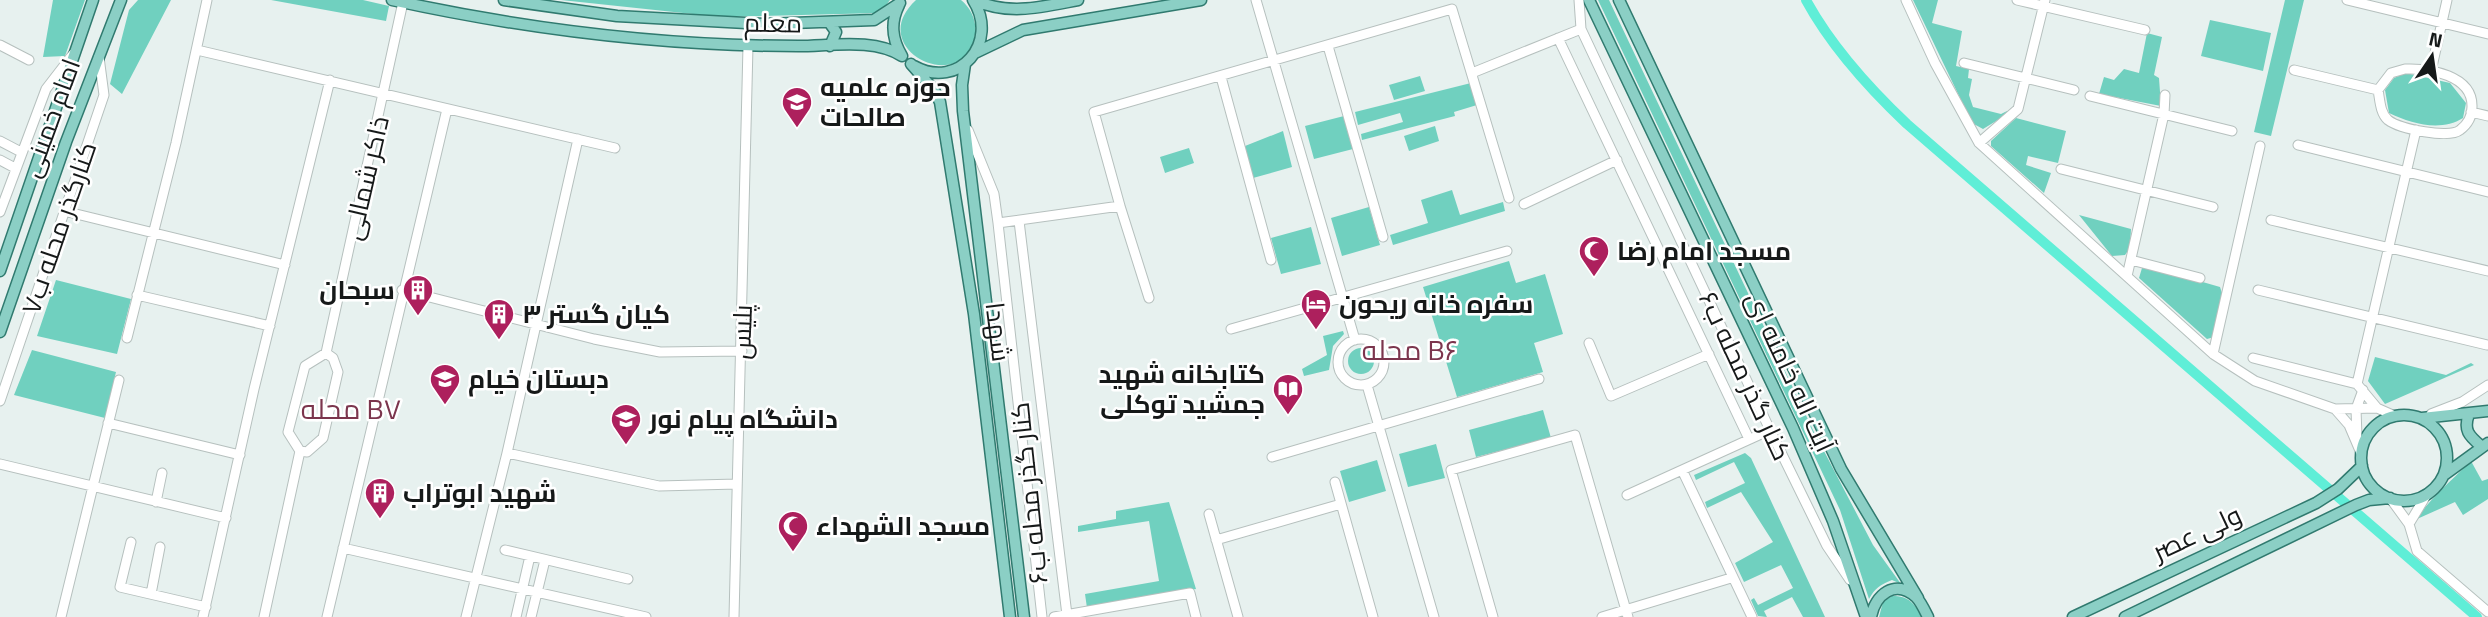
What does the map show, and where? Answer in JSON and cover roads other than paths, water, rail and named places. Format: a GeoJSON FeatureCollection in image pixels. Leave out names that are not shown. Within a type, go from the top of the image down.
{"type":"FeatureCollection","features":[{"type":"Feature","properties":{"kind":"main road","name":"امام خمینی"},"geometry":{"type":"LineString","coordinates":[[0,271],[93,0]]}},
{"type":"Feature","properties":{"kind":"main road","name":"امام خمینی"},"geometry":{"type":"LineString","coordinates":[[0,332],[99,54],[121,0]]}},
{"type":"Feature","properties":{"kind":"main road","name":"معلم"},"geometry":{"type":"LineString","coordinates":[[504,0],[551,9],[673,20],[765,24],[874,20],[901,2]]}},
{"type":"Feature","properties":{"kind":"main road"},"geometry":{"type":"LineString","coordinates":[[973,0],[1018,11],[1079,0]]}},
{"type":"Feature","properties":{"kind":"main road"},"geometry":{"type":"LineString","coordinates":[[965,64],[975,52],[983,31],[982,20],[973,0]]}},
{"type":"Feature","properties":{"kind":"main road"},"geometry":{"type":"LineString","coordinates":[[975,52],[1023,30],[1200,0]]}},
{"type":"Feature","properties":{"kind":"main road","name":"آیت اله خامنه ای"},"geometry":{"type":"LineString","coordinates":[[1589,0],[1793,429],[1833,521],[1869,617]]}},
{"type":"Feature","properties":{"kind":"main road","name":"آیت اله خامنه ای"},"geometry":{"type":"LineString","coordinates":[[1619,0],[1841,469],[1928,617]]}},
{"type":"Feature","properties":{"kind":"main road","name":"معلم"},"geometry":{"type":"LineString","coordinates":[[397,1],[543,27],[667,41],[748,46],[873,46],[932,73],[955,70],[965,64]]}},
{"type":"Feature","properties":{"kind":"main road"},"geometry":{"type":"LineString","coordinates":[[901,2],[892,24],[893,36],[906,60]]}},
{"type":"Feature","properties":{"kind":"main road"},"geometry":{"type":"LineString","coordinates":[[1018,11],[1018,24],[1023,30]]}},
{"type":"Feature","properties":{"kind":"main road"},"geometry":{"type":"LineString","coordinates":[[828,22],[836,32],[830,46]]}},
{"type":"Feature","properties":{"kind":"main road","name":"شهدا"},"geometry":{"type":"LineString","coordinates":[[906,60],[934,90],[942,113],[974,314],[1010,617]]}},
{"type":"Feature","properties":{"kind":"main road","name":"شهدا"},"geometry":{"type":"LineString","coordinates":[[965,64],[963,111],[1024,617]]}},
{"type":"Feature","properties":{"kind":"main road"},"geometry":{"type":"LineString","coordinates":[[942,113],[963,111]]}},
{"type":"Feature","properties":{"kind":"main road"},"geometry":{"type":"LineString","coordinates":[[2469,414],[2465,425],[2469,436],[2484,445],[2444,475],[2427,494],[2416,499],[2390,498],[2377,491],[2362,466],[2361,453],[2372,429],[2395,415],[2422,418],[2488,411]]}},
{"type":"Feature","properties":{"kind":"main road"},"geometry":{"type":"LineString","coordinates":[[2422,418],[2442,436],[2447,462],[2444,475]]}},
{"type":"Feature","properties":{"kind":"main road"},"geometry":{"type":"LineString","coordinates":[[987,431],[1002,430]]}},
{"type":"Feature","properties":{"kind":"main road","name":"ولی عصر"},"geometry":{"type":"LineString","coordinates":[[2073,617],[2316,503],[2339,489],[2362,466]]}},
{"type":"Feature","properties":{"kind":"main road","name":"ولی عصر"},"geometry":{"type":"LineString","coordinates":[[2125,617],[2334,519],[2356,505],[2369,500],[2390,498]]}},
{"type":"Feature","properties":{"kind":"main road"},"geometry":{"type":"LineString","coordinates":[[2225,545],[2235,566]]}},
{"type":"Feature","properties":{"kind":"main road"},"geometry":{"type":"LineString","coordinates":[[1869,617],[1874,602],[1887,590],[1908,592],[1918,598]]}},
{"type":"Feature","properties":{"kind":"street"},"geometry":{"type":"LineString","coordinates":[[127,338],[207,0]]}},
{"type":"Feature","properties":{"kind":"street"},"geometry":{"type":"LineString","coordinates":[[1256,0],[1354,340]]}},
{"type":"Feature","properties":{"kind":"street","name":"کنار گذر محله ب۶"},"geometry":{"type":"LineString","coordinates":[[1579,0],[1581,29],[1770,430],[1828,546],[1858,592]]}},
{"type":"Feature","properties":{"kind":"street"},"geometry":{"type":"LineString","coordinates":[[1906,0],[1935,63],[1979,143],[2213,354],[2255,381],[2335,409],[2377,408],[2395,415]]}},
{"type":"Feature","properties":{"kind":"street"},"geometry":{"type":"LineString","coordinates":[[2017,0],[2044,3],[2145,30]]}},
{"type":"Feature","properties":{"kind":"street"},"geometry":{"type":"LineString","coordinates":[[2347,0],[2488,34]]}},
{"type":"Feature","properties":{"kind":"street"},"geometry":{"type":"LineString","coordinates":[[2431,71],[2447,0]]}},
{"type":"Feature","properties":{"kind":"street","name":"ذاکر شمالی"},"geometry":{"type":"LineString","coordinates":[[326,353],[385,94],[397,1]]}},
{"type":"Feature","properties":{"kind":"street"},"geometry":{"type":"LineString","coordinates":[[1979,143],[2018,109],[2044,3]]}},
{"type":"Feature","properties":{"kind":"street"},"geometry":{"type":"LineString","coordinates":[[1149,298],[1094,112],[1452,9],[1509,198]]}},
{"type":"Feature","properties":{"kind":"street"},"geometry":{"type":"LineString","coordinates":[[1472,73],[1581,29]]}},
{"type":"Feature","properties":{"kind":"street"},"geometry":{"type":"LineString","coordinates":[[1558,38],[1749,439]]}},
{"type":"Feature","properties":{"kind":"street"},"geometry":{"type":"LineString","coordinates":[[0,45],[29,60]]}},
{"type":"Feature","properties":{"kind":"street","name":"پلیس"},"geometry":{"type":"LineString","coordinates":[[734,617],[748,46]]}},
{"type":"Feature","properties":{"kind":"street"},"geometry":{"type":"LineString","coordinates":[[1328,46],[1383,237]]}},
{"type":"Feature","properties":{"kind":"street"},"geometry":{"type":"LineString","coordinates":[[0,212],[46,89],[76,50]]}},
{"type":"Feature","properties":{"kind":"street"},"geometry":{"type":"LineString","coordinates":[[197,50],[615,148]]}},
{"type":"Feature","properties":{"kind":"street","name":"کنارگذر محله ب۷"},"geometry":{"type":"LineString","coordinates":[[0,401],[104,95],[99,54]]}},
{"type":"Feature","properties":{"kind":"street"},"geometry":{"type":"LineString","coordinates":[[1964,63],[2074,90]]}},
{"type":"Feature","properties":{"kind":"street"},"geometry":{"type":"LineString","coordinates":[[2405,69],[2431,71],[2456,79],[2471,97],[2471,112],[2460,130],[2450,135],[2416,130],[2388,120],[2381,110],[2378,90],[2391,73],[2405,69]]}},
{"type":"Feature","properties":{"kind":"street"},"geometry":{"type":"LineString","coordinates":[[2294,70],[2378,90]]}},
{"type":"Feature","properties":{"kind":"street"},"geometry":{"type":"LineString","coordinates":[[1221,77],[1271,260]]}},
{"type":"Feature","properties":{"kind":"street"},"geometry":{"type":"LineString","coordinates":[[131,542],[120,587],[204,612],[330,80]]}},
{"type":"Feature","properties":{"kind":"street"},"geometry":{"type":"LineString","coordinates":[[2127,276],[2164,114],[2165,95]]}},
{"type":"Feature","properties":{"kind":"street"},"geometry":{"type":"LineString","coordinates":[[2090,96],[2232,131]]}},
{"type":"Feature","properties":{"kind":"street"},"geometry":{"type":"LineString","coordinates":[[327,617],[402,290],[447,109]]}},
{"type":"Feature","properties":{"kind":"street"},"geometry":{"type":"LineString","coordinates":[[2471,112],[2488,116]]}},
{"type":"Feature","properties":{"kind":"street","name":"کنار گذر محله ب۶"},"geometry":{"type":"LineString","coordinates":[[965,124],[994,194],[1042,617]]}},
{"type":"Feature","properties":{"kind":"street"},"geometry":{"type":"LineString","coordinates":[[2361,453],[2357,438],[2356,409],[2372,317],[2416,130]]}},
{"type":"Feature","properties":{"kind":"street"},"geometry":{"type":"LineString","coordinates":[[466,617],[507,453],[578,139]]}},
{"type":"Feature","properties":{"kind":"street"},"geometry":{"type":"LineString","coordinates":[[0,154],[0,141],[21,152]]}},
{"type":"Feature","properties":{"kind":"street"},"geometry":{"type":"LineString","coordinates":[[2298,145],[2488,192]]}},
{"type":"Feature","properties":{"kind":"street"},"geometry":{"type":"LineString","coordinates":[[2213,354],[2260,146]]}},
{"type":"Feature","properties":{"kind":"street"},"geometry":{"type":"LineString","coordinates":[[0,160],[15,168]]}},
{"type":"Feature","properties":{"kind":"street"},"geometry":{"type":"LineString","coordinates":[[1524,204],[1617,160]]}},
{"type":"Feature","properties":{"kind":"street"},"geometry":{"type":"LineString","coordinates":[[2061,169],[2213,207]]}},
{"type":"Feature","properties":{"kind":"street"},"geometry":{"type":"LineString","coordinates":[[998,223],[1120,206]]}},
{"type":"Feature","properties":{"kind":"street"},"geometry":{"type":"LineString","coordinates":[[64,211],[285,265]]}},
{"type":"Feature","properties":{"kind":"street"},"geometry":{"type":"LineString","coordinates":[[2271,220],[2488,271]]}},
{"type":"Feature","properties":{"kind":"street"},"geometry":{"type":"LineString","coordinates":[[1019,221],[1067,615]]}},
{"type":"Feature","properties":{"kind":"street"},"geometry":{"type":"LineString","coordinates":[[1231,329],[1507,251]]}},
{"type":"Feature","properties":{"kind":"street"},"geometry":{"type":"LineString","coordinates":[[2131,260],[2200,278]]}},
{"type":"Feature","properties":{"kind":"street"},"geometry":{"type":"LineString","coordinates":[[402,290],[660,352],[742,351]]}},
{"type":"Feature","properties":{"kind":"street"},"geometry":{"type":"LineString","coordinates":[[2258,290],[2487,345]]}},
{"type":"Feature","properties":{"kind":"street"},"geometry":{"type":"LineString","coordinates":[[137,295],[270,326]]}},
{"type":"Feature","properties":{"kind":"street"},"geometry":{"type":"LineString","coordinates":[[1354,340],[1376,344],[1384,356],[1383,371],[1367,385],[1351,383],[1338,366],[1340,353],[1354,340]]}},
{"type":"Feature","properties":{"kind":"street"},"geometry":{"type":"LineString","coordinates":[[1589,343],[1611,396],[1709,354]]}},
{"type":"Feature","properties":{"kind":"street"},"geometry":{"type":"LineString","coordinates":[[264,617],[300,451],[288,432],[305,366],[326,353],[333,358],[338,372],[323,438],[307,452],[300,451]]}},
{"type":"Feature","properties":{"kind":"street"},"geometry":{"type":"LineString","coordinates":[[2253,358],[2360,387],[2377,408]]}},
{"type":"Feature","properties":{"kind":"street"},"geometry":{"type":"LineString","coordinates":[[1272,457],[1539,379]]}},
{"type":"Feature","properties":{"kind":"street"},"geometry":{"type":"LineString","coordinates":[[61,617],[118,380]]}},
{"type":"Feature","properties":{"kind":"street"},"geometry":{"type":"LineString","coordinates":[[1367,385],[1434,617]]}},
{"type":"Feature","properties":{"kind":"street"},"geometry":{"type":"LineString","coordinates":[[2422,418],[2462,402],[2488,385]]}},
{"type":"Feature","properties":{"kind":"street"},"geometry":{"type":"LineString","coordinates":[[2335,409],[2357,438]]}},
{"type":"Feature","properties":{"kind":"street"},"geometry":{"type":"LineString","coordinates":[[108,424],[240,455]]}},
{"type":"Feature","properties":{"kind":"street"},"geometry":{"type":"LineString","coordinates":[[1627,495],[1683,472],[1770,430]]}},
{"type":"Feature","properties":{"kind":"street"},"geometry":{"type":"LineString","coordinates":[[1493,617],[1451,470],[1575,435],[1627,614]]}},
{"type":"Feature","properties":{"kind":"street"},"geometry":{"type":"LineString","coordinates":[[507,453],[659,486],[737,484]]}},
{"type":"Feature","properties":{"kind":"street"},"geometry":{"type":"LineString","coordinates":[[0,464],[226,518]]}},
{"type":"Feature","properties":{"kind":"street"},"geometry":{"type":"LineString","coordinates":[[1683,472],[1731,578],[1752,617]]}},
{"type":"Feature","properties":{"kind":"street"},"geometry":{"type":"LineString","coordinates":[[156,502],[162,473]]}},
{"type":"Feature","properties":{"kind":"street"},"geometry":{"type":"LineString","coordinates":[[1335,482],[1373,617]]}},
{"type":"Feature","properties":{"kind":"street"},"geometry":{"type":"LineString","coordinates":[[2409,524],[2427,494]]}},
{"type":"Feature","properties":{"kind":"street"},"geometry":{"type":"LineString","coordinates":[[2390,498],[2409,524],[2417,551],[2488,612]]}},
{"type":"Feature","properties":{"kind":"street"},"geometry":{"type":"LineString","coordinates":[[1216,540],[1341,505]]}},
{"type":"Feature","properties":{"kind":"street"},"geometry":{"type":"LineString","coordinates":[[1209,514],[1238,617]]}},
{"type":"Feature","properties":{"kind":"street"},"geometry":{"type":"LineString","coordinates":[[150,594],[160,547]]}},
{"type":"Feature","properties":{"kind":"street"},"geometry":{"type":"LineString","coordinates":[[343,548],[523,589],[610,613],[646,617]]}},
{"type":"Feature","properties":{"kind":"street"},"geometry":{"type":"LineString","coordinates":[[505,550],[628,579]]}},
{"type":"Feature","properties":{"kind":"street"},"geometry":{"type":"LineString","coordinates":[[516,617],[530,556]]}},
{"type":"Feature","properties":{"kind":"street"},"geometry":{"type":"LineString","coordinates":[[531,617],[545,560]]}},
{"type":"Feature","properties":{"kind":"street"},"geometry":{"type":"LineString","coordinates":[[1602,617],[1627,614],[1731,578]]}},
{"type":"Feature","properties":{"kind":"street"},"geometry":{"type":"LineString","coordinates":[[1054,617],[1079,615],[1190,593],[1196,617]]}},
{"type":"Feature","properties":{"kind":"waterway"},"geometry":{"type":"LineString","coordinates":[[1806,0],[1827,34],[1852,66],[1907,124],[2477,617]]}},
{"type":"Feature","properties":{"kind":"place","name":"حوزه علمیه صالحات"},"geometry":{"type":"Point","coordinates":[797,129]}},
{"type":"Feature","properties":{"kind":"place","name":"مسجد امام رضا"},"geometry":{"type":"Point","coordinates":[1594,278]}},
{"type":"Feature","properties":{"kind":"place","name":"سبحان"},"geometry":{"type":"Point","coordinates":[418,317]}},
{"type":"Feature","properties":{"kind":"place","name":"سفره خانه ریحون"},"geometry":{"type":"Point","coordinates":[1316,331]}},
{"type":"Feature","properties":{"kind":"place","name":"کیان گستر ۳"},"geometry":{"type":"Point","coordinates":[499,341]}},
{"type":"Feature","properties":{"kind":"place","name":"دبستان خیام"},"geometry":{"type":"Point","coordinates":[445,406]}},
{"type":"Feature","properties":{"kind":"place","name":"کتابخانه شهید جمشید توکلی"},"geometry":{"type":"Point","coordinates":[1288,416]}},
{"type":"Feature","properties":{"kind":"place","name":"دانشگاه پیام نور"},"geometry":{"type":"Point","coordinates":[626,446]}},
{"type":"Feature","properties":{"kind":"place","name":"شهید ابوتراب"},"geometry":{"type":"Point","coordinates":[380,520]}},
{"type":"Feature","properties":{"kind":"place","name":"مسجد الشهداء"},"geometry":{"type":"Point","coordinates":[793,553]}},
{"type":"Feature","properties":{"kind":"district","name":"محله B۶"},"geometry":{"type":"Point","coordinates":[1410,350]}},
{"type":"Feature","properties":{"kind":"district","name":"محله B۷"},"geometry":{"type":"Point","coordinates":[351,409]}}]}
